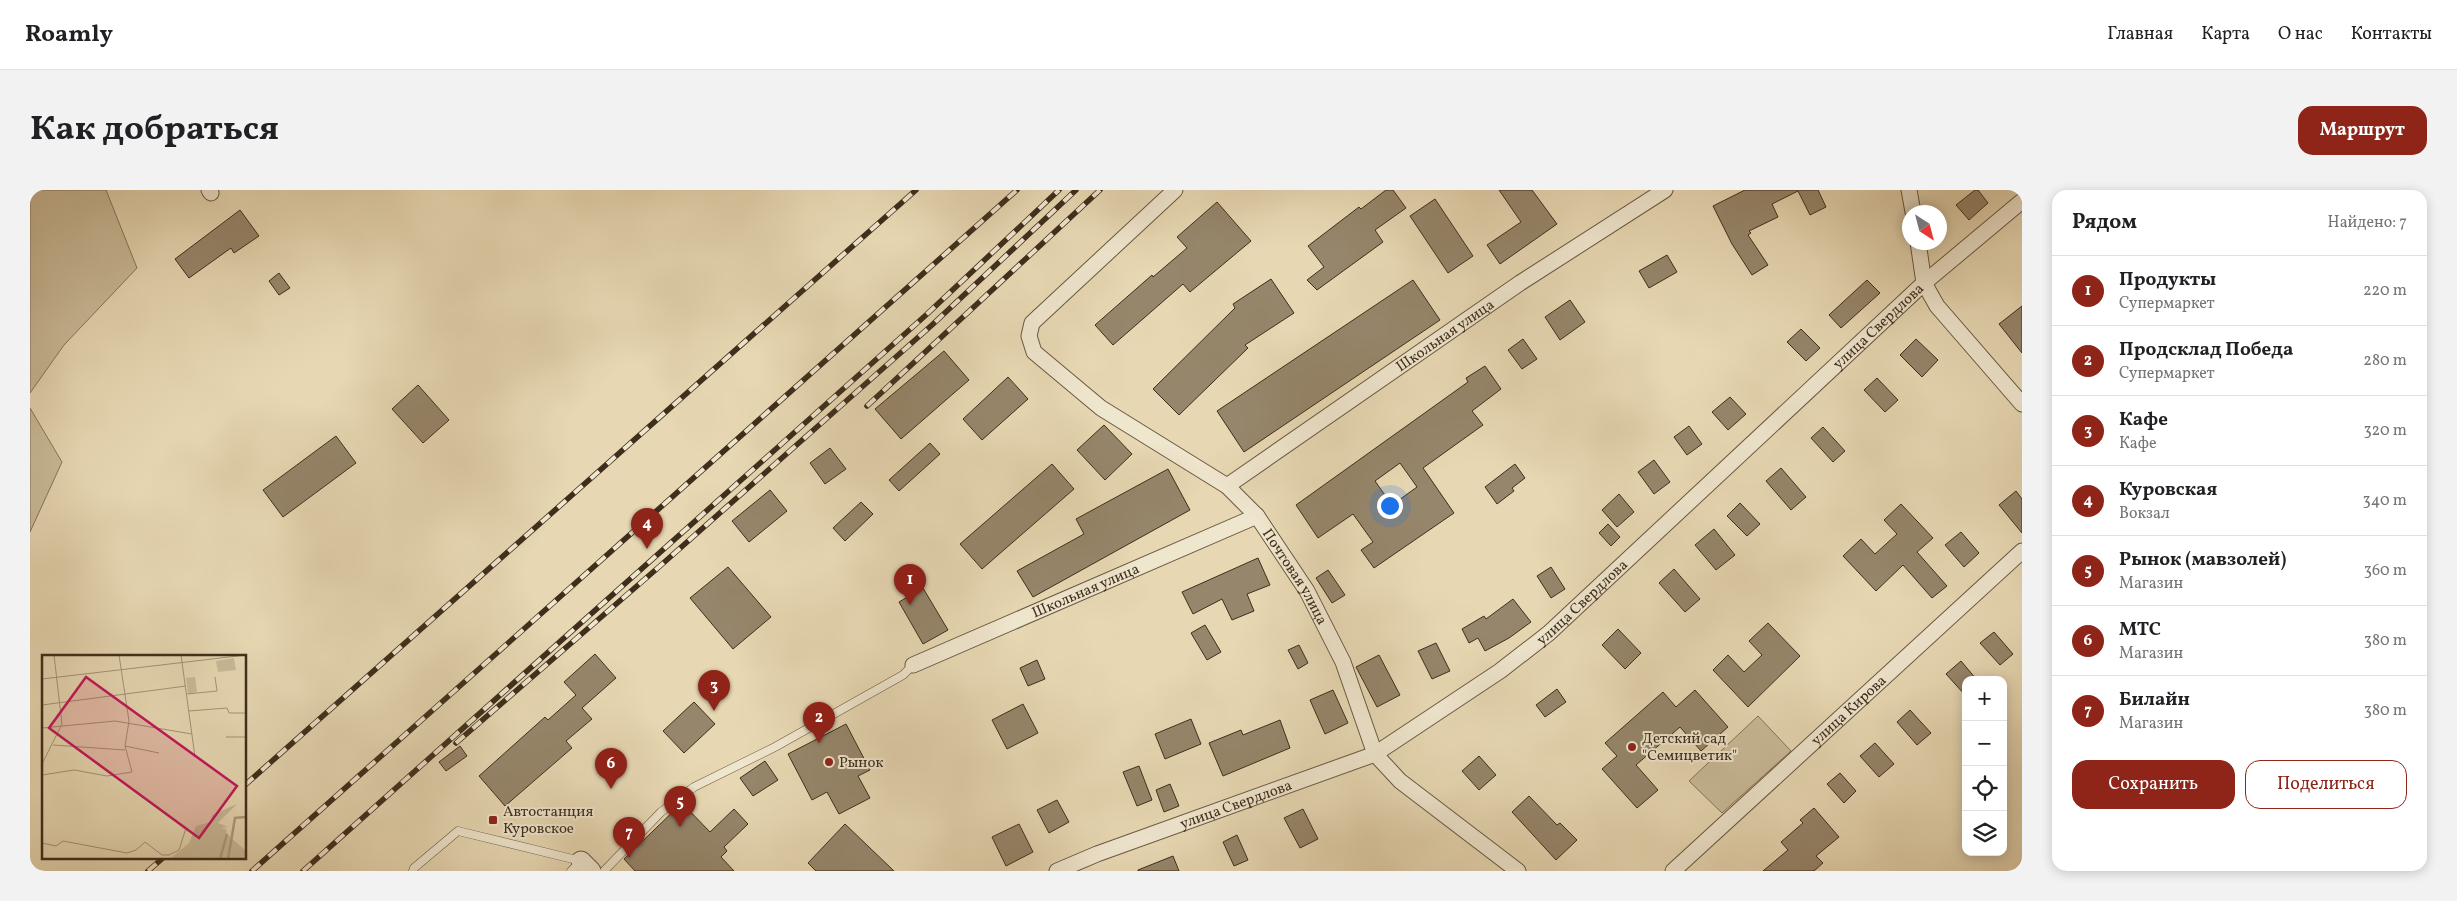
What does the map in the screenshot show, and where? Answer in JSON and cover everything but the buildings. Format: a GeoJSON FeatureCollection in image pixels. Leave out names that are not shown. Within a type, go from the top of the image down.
{"type":"FeatureCollection","features":[{"type":"Feature","properties":{"kind":"street","name":"Почтовая улица"},"geometry":{"type":"LineString","coordinates":[[1175,190],[1032,323],[1029,336],[1034,352],[1101,408],[1227,486],[1257,516],[1307,591],[1343,662],[1375,754],[1400,781],[1518,871]]}},
{"type":"Feature","properties":{"kind":"street","name":"Школьная улица"},"geometry":{"type":"LineString","coordinates":[[1227,486],[1520,283],[1666,190]]}},
{"type":"Feature","properties":{"kind":"street"},"geometry":{"type":"LineString","coordinates":[[1909,190],[1912,205]]}},
{"type":"Feature","properties":{"kind":"street","name":"улица Свердлова"},"geometry":{"type":"LineString","coordinates":[[1057,871],[1097,854],[1375,754],[1500,671],[1549,633],[1924,283],[2022,201]]}},
{"type":"Feature","properties":{"kind":"street"},"geometry":{"type":"LineString","coordinates":[[1919,250],[1924,283],[1937,306],[2022,404]]}},
{"type":"Feature","properties":{"kind":"street","name":"Школьная улица"},"geometry":{"type":"LineString","coordinates":[[913,665],[1257,516]]}},
{"type":"Feature","properties":{"kind":"street","name":"улица Кирова"},"geometry":{"type":"LineString","coordinates":[[1673,871],[2022,551]]}},
{"type":"Feature","properties":{"kind":"lane"},"geometry":{"type":"LineString","coordinates":[[604,871],[661,812],[694,787],[775,747],[903,674],[913,665]]}},
{"type":"Feature","properties":{"kind":"lane"},"geometry":{"type":"LineString","coordinates":[[413,871],[414,868],[458,831],[581,868]]}},
{"type":"Feature","properties":{"kind":"shaded area"},"geometry":{"type":"Polygon","coordinates":[[[30,190],[106,190],[137,268],[64,345],[30,393],[30,190]]]}},
{"type":"Feature","properties":{"kind":"shaded area"},"geometry":{"type":"Polygon","coordinates":[[[30,408],[62,462],[30,532],[30,408]]]}},
{"type":"Feature","properties":{"kind":"shaded area"},"geometry":{"type":"Polygon","coordinates":[[[1758,716],[1791,751],[1722,813],[1689,781],[1758,716]]]}},
{"type":"Feature","properties":{"kind":"railway"},"geometry":{"type":"LineString","coordinates":[[246,784],[916,190]]}},
{"type":"Feature","properties":{"kind":"railway"},"geometry":{"type":"LineString","coordinates":[[252,871],[1017,190]]}},
{"type":"Feature","properties":{"kind":"railway"},"geometry":{"type":"LineString","coordinates":[[303,871],[926,315],[1059,190]]}},
{"type":"Feature","properties":{"kind":"railway"},"geometry":{"type":"LineString","coordinates":[[456,743],[660,566],[932,325],[1076,190]]}},
{"type":"Feature","properties":{"kind":"railway"},"geometry":{"type":"LineString","coordinates":[[867,406],[1100,190]]}},
{"type":"Feature","properties":{"kind":"railway"},"geometry":{"type":"LineString","coordinates":[[148,871],[163,858]]}},
{"type":"Feature","properties":{"kind":"place","name":"Куровская"},"geometry":{"type":"Point","coordinates":[647,549]}},
{"type":"Feature","properties":{"kind":"place","name":"Продукты"},"geometry":{"type":"Point","coordinates":[910,605]}},
{"type":"Feature","properties":{"kind":"place","name":"Кафе"},"geometry":{"type":"Point","coordinates":[714,711]}},
{"type":"Feature","properties":{"kind":"place","name":"Продсклад Победа"},"geometry":{"type":"Point","coordinates":[819,743]}},
{"type":"Feature","properties":{"kind":"place","name":"Детский сад \"Семицветик\""},"geometry":{"type":"Point","coordinates":[1632,747]}},
{"type":"Feature","properties":{"kind":"place","name":"Рынок"},"geometry":{"type":"Point","coordinates":[829,762]}},
{"type":"Feature","properties":{"kind":"place","name":"МТС"},"geometry":{"type":"Point","coordinates":[611,789]}},
{"type":"Feature","properties":{"kind":"place","name":"Автостанция Куровское"},"geometry":{"type":"Point","coordinates":[493,820]}},
{"type":"Feature","properties":{"kind":"place","name":"Рынок (мавзолей)"},"geometry":{"type":"Point","coordinates":[680,827]}},
{"type":"Feature","properties":{"kind":"place","name":"Билайн"},"geometry":{"type":"Point","coordinates":[629,858]}}]}
